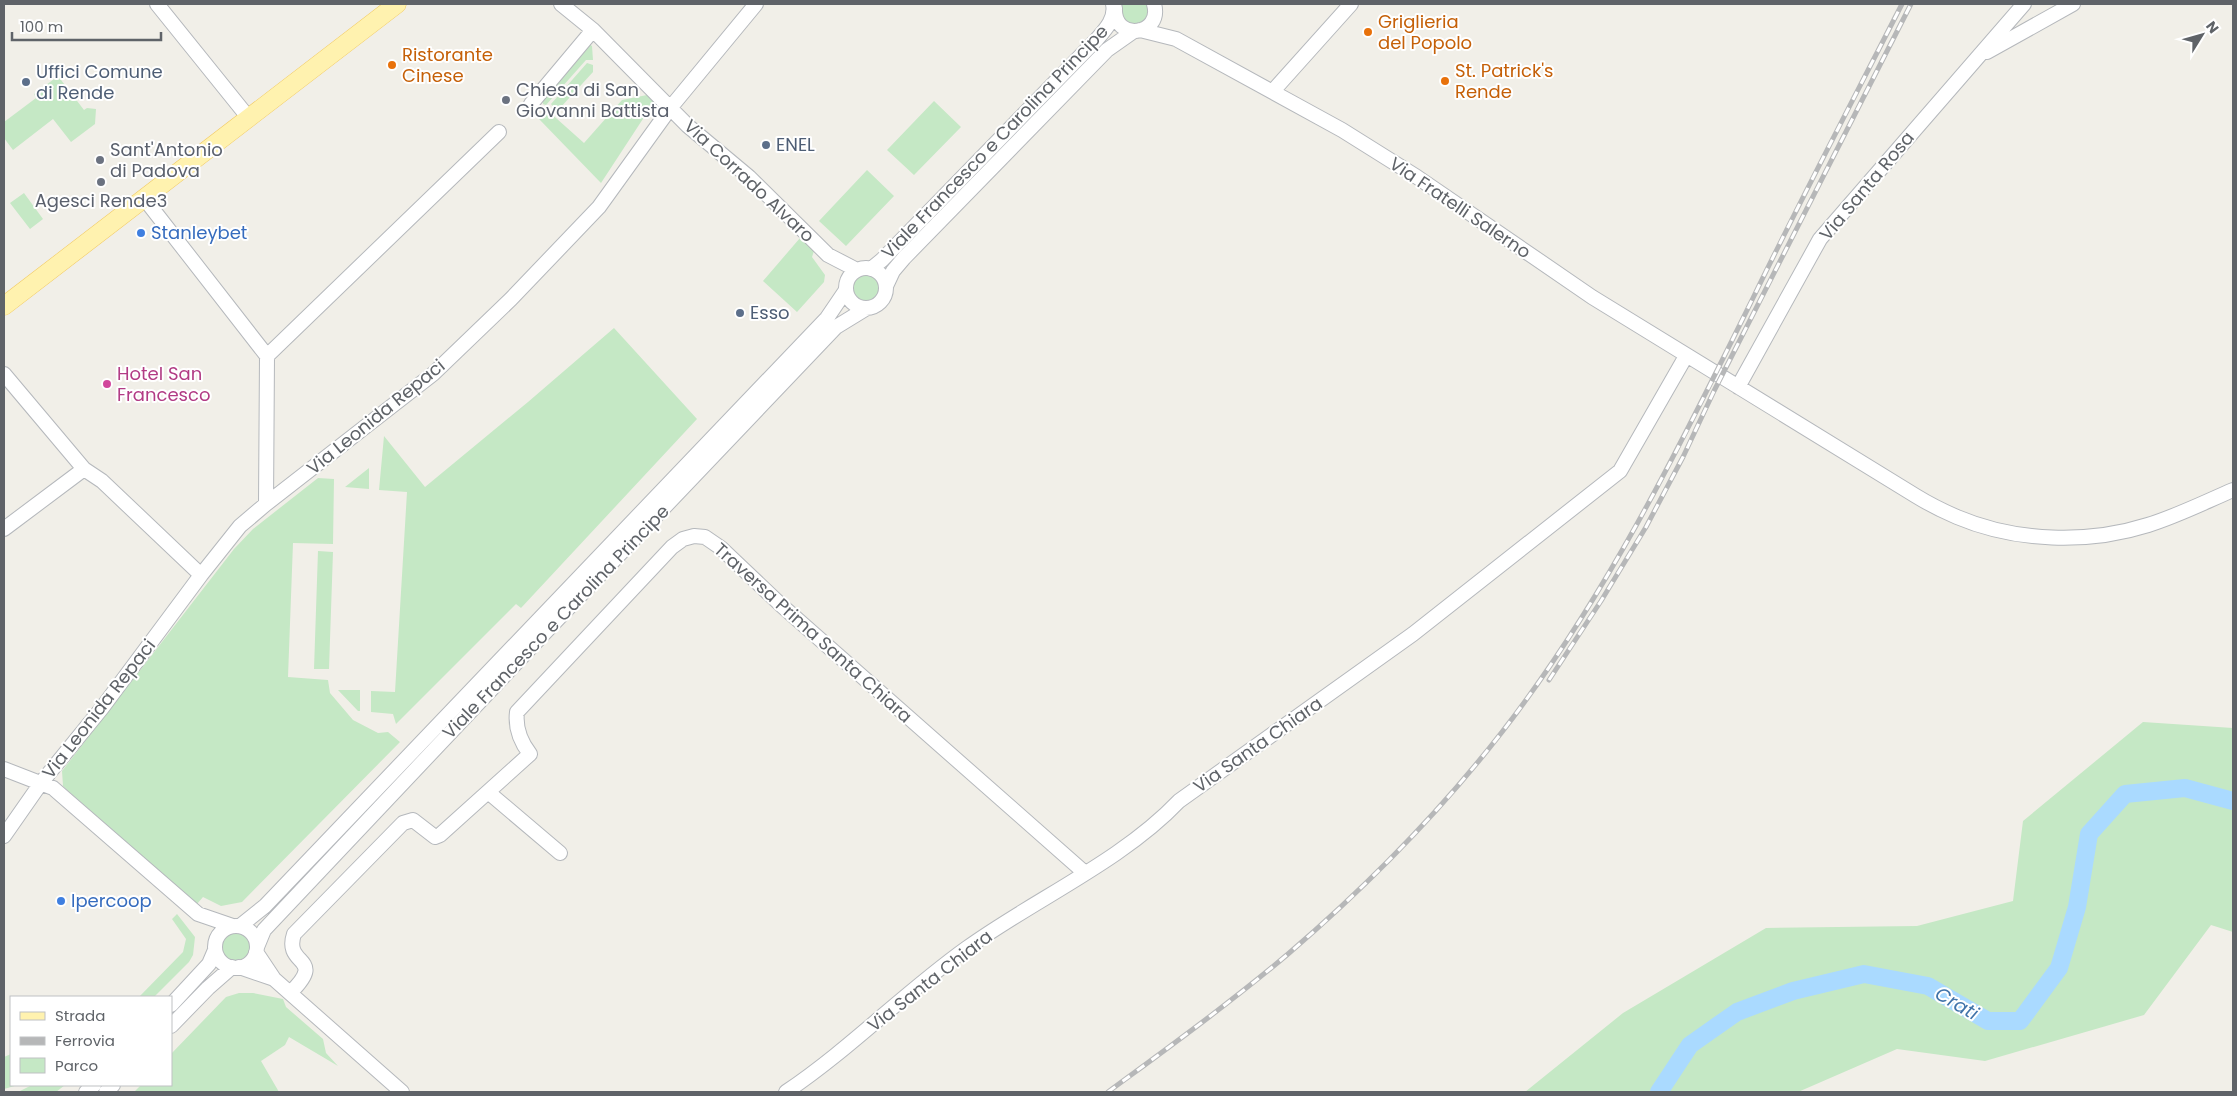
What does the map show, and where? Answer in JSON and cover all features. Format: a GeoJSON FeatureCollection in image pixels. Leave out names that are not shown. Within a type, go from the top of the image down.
{"type":"FeatureCollection","features":[{"type":"Feature","properties":{"kind":"main road"},"geometry":{"type":"LineString","coordinates":[[4,306],[397,4]]}},
{"type":"Feature","properties":{"kind":"street"},"geometry":{"type":"LineString","coordinates":[[157,4],[248,117]]}},
{"type":"Feature","properties":{"kind":"street","name":"Via Corrado Alvaro"},"geometry":{"type":"LineString","coordinates":[[562,4],[593,30],[688,126],[749,177],[828,255],[846,288]]}},
{"type":"Feature","properties":{"kind":"street","name":"Via Leonida Repaci"},"geometry":{"type":"LineString","coordinates":[[4,836],[41,783],[102,708],[240,526],[433,374],[504,306],[600,207],[671,107],[756,4]]}},
{"type":"Feature","properties":{"kind":"street"},"geometry":{"type":"LineString","coordinates":[[1273,91],[1351,4]]}},
{"type":"Feature","properties":{"kind":"street","name":"Via Santa Rosa"},"geometry":{"type":"LineString","coordinates":[[1738,387],[1820,239],[2024,4]]}},
{"type":"Feature","properties":{"kind":"street"},"geometry":{"type":"LineString","coordinates":[[1978,57],[2073,4]]}},
{"type":"Feature","properties":{"kind":"street","name":"Viale Francesco e Carolina Principe"},"geometry":{"type":"LineString","coordinates":[[1114,7],[1116,18],[1123,27],[1137,31]]}},
{"type":"Feature","properties":{"kind":"street","name":"Viale Francesco e Carolina Principe"},"geometry":{"type":"LineString","coordinates":[[172,1004],[209,964],[221,933],[236,926],[265,906],[827,318],[846,288],[848,279],[882,260],[1097,40],[1108,26],[1114,7]]}},
{"type":"Feature","properties":{"kind":"street","name":"Via Fratelli Salerno"},"geometry":{"type":"LineString","coordinates":[[1155,7],[1176,39]]}},
{"type":"Feature","properties":{"kind":"street","name":"Viale Francesco e Carolina Principe"},"geometry":{"type":"LineString","coordinates":[[172,1025],[208,988],[236,967],[251,961],[264,930],[535,643],[836,327],[867,308],[879,304],[893,271],[904,258],[1010,147],[1107,50],[1151,24],[1155,7]]}},
{"type":"Feature","properties":{"kind":"street"},"geometry":{"type":"LineString","coordinates":[[531,104],[593,30]]}},
{"type":"Feature","properties":{"kind":"street","name":"Via Fratelli Salerno"},"geometry":{"type":"LineString","coordinates":[[1137,31],[1176,39],[1342,130],[1417,177],[1592,297],[1916,496],[1958,518],[2006,532],[2049,538],[2096,537],[2148,525],[2233,490]]}},
{"type":"Feature","properties":{"kind":"street"},"geometry":{"type":"LineString","coordinates":[[267,356],[499,132]]}},
{"type":"Feature","properties":{"kind":"street"},"geometry":{"type":"LineString","coordinates":[[144,198],[267,356],[266,504]]}},
{"type":"Feature","properties":{"kind":"street","name":"Via Corrado Alvaro"},"geometry":{"type":"LineString","coordinates":[[828,255],[864,270]]}},
{"type":"Feature","properties":{"kind":"street","name":"Viale Francesco e Carolina Principe"},"geometry":{"type":"LineString","coordinates":[[864,270],[881,275],[886,286]]}},
{"type":"Feature","properties":{"kind":"street"},"geometry":{"type":"LineString","coordinates":[[846,288],[850,301],[855,305],[867,308]]}},
{"type":"Feature","properties":{"kind":"street","name":"Via Santa Chiara"},"geometry":{"type":"LineString","coordinates":[[786,1092],[814,1073],[968,948],[1085,873],[1158,823],[1179,801],[1413,634],[1620,471],[1686,356]]}},
{"type":"Feature","properties":{"kind":"street"},"geometry":{"type":"LineString","coordinates":[[4,374],[84,469],[102,481],[201,575]]}},
{"type":"Feature","properties":{"kind":"street"},"geometry":{"type":"LineString","coordinates":[[4,529],[84,469]]}},
{"type":"Feature","properties":{"kind":"street","name":"Traversa Prima Santa Chiara"},"geometry":{"type":"LineString","coordinates":[[290,993],[305,978],[306,972],[306,968],[294,951],[292,940],[294,934],[396,828],[413,820],[431,835],[435,837],[440,835],[530,754],[520,740],[517,730],[517,712],[672,547],[683,539],[694,536],[705,537],[721,548],[781,605],[1085,873]]}},
{"type":"Feature","properties":{"kind":"street"},"geometry":{"type":"LineString","coordinates":[[4,770],[53,788],[198,914],[221,961],[274,979]]}},
{"type":"Feature","properties":{"kind":"street"},"geometry":{"type":"LineString","coordinates":[[488,792],[560,853]]}},
{"type":"Feature","properties":{"kind":"street"},"geometry":{"type":"LineString","coordinates":[[198,914],[236,926],[252,934],[256,950],[274,979],[402,1092]]}},
{"type":"Feature","properties":{"kind":"green space"},"geometry":{"type":"Polygon","coordinates":[[[1122,4],[1149,4],[1147,20],[1137,24],[1130,23],[1122,16],[1122,4]]]}},
{"type":"Feature","properties":{"kind":"green space"},"geometry":{"type":"Polygon","coordinates":[[[588,43],[592,46],[593,60],[586,60],[546,105],[543,104],[543,95],[588,43]]]}},
{"type":"Feature","properties":{"kind":"green space"},"geometry":{"type":"Polygon","coordinates":[[[587,63],[593,65],[593,72],[560,108],[554,108],[551,104],[587,63]]]}},
{"type":"Feature","properties":{"kind":"green space"},"geometry":{"type":"Polygon","coordinates":[[[58,76],[84,110],[87,108],[96,109],[95,124],[71,142],[53,119],[13,150],[4,138],[4,122],[36,98],[34,94],[58,76]]]}},
{"type":"Feature","properties":{"kind":"green space"},"geometry":{"type":"Polygon","coordinates":[[[647,95],[654,102],[601,183],[539,119],[547,110],[584,143],[622,100],[647,95]]]}},
{"type":"Feature","properties":{"kind":"green space"},"geometry":{"type":"Polygon","coordinates":[[[934,101],[961,127],[914,175],[887,150],[934,101]]]}},
{"type":"Feature","properties":{"kind":"green space"},"geometry":{"type":"Polygon","coordinates":[[[867,170],[894,196],[846,246],[819,221],[867,170]]]}},
{"type":"Feature","properties":{"kind":"green space"},"geometry":{"type":"Polygon","coordinates":[[[24,193],[43,219],[30,229],[10,203],[24,193]]]}},
{"type":"Feature","properties":{"kind":"green space"},"geometry":{"type":"Polygon","coordinates":[[[800,238],[814,251],[812,257],[825,275],[824,282],[797,312],[763,281],[800,238]]]}},
{"type":"Feature","properties":{"kind":"green space"},"geometry":{"type":"Polygon","coordinates":[[[865,273],[876,277],[880,288],[876,299],[865,303],[854,299],[850,288],[854,277],[865,273]]]}},
{"type":"Feature","properties":{"kind":"green space"},"geometry":{"type":"Polygon","coordinates":[[[614,328],[697,419],[521,608],[516,604],[396,724],[393,714],[371,712],[371,691],[395,692],[407,492],[379,490],[384,436],[425,487],[614,328]]]}},
{"type":"Feature","properties":{"kind":"green space"},"geometry":{"type":"Polygon","coordinates":[[[369,468],[369,489],[345,487],[369,468]]]}},
{"type":"Feature","properties":{"kind":"green space"},"geometry":{"type":"Polygon","coordinates":[[[318,478],[334,479],[333,544],[293,543],[288,677],[328,680],[330,693],[353,720],[378,733],[388,732],[400,742],[242,902],[221,906],[203,897],[197,904],[67,790],[63,786],[62,771],[234,549],[253,529],[318,478]]]}},
{"type":"Feature","properties":{"kind":"green space"},"geometry":{"type":"Polygon","coordinates":[[[318,551],[333,552],[329,669],[314,669],[318,551]]]}},
{"type":"Feature","properties":{"kind":"green space"},"geometry":{"type":"Polygon","coordinates":[[[338,690],[360,690],[360,711],[358,711],[338,690]]]}},
{"type":"Feature","properties":{"kind":"green space"},"geometry":{"type":"Polygon","coordinates":[[[2143,722],[2233,728],[2233,932],[2211,925],[2144,1015],[1985,1061],[1897,1049],[1798,1092],[1525,1092],[1623,1013],[1766,928],[1917,926],[2013,901],[2023,821],[2143,722]]]}},
{"type":"Feature","properties":{"kind":"green space"},"geometry":{"type":"Polygon","coordinates":[[[177,914],[195,937],[193,955],[189,962],[155,996],[140,996],[183,952],[186,939],[172,919],[177,914]]]}},
{"type":"Feature","properties":{"kind":"green space"},"geometry":{"type":"Polygon","coordinates":[[[236,933],[247,937],[251,948],[247,959],[236,963],[225,959],[221,948],[225,937],[236,933]]]}},
{"type":"Feature","properties":{"kind":"green space"},"geometry":{"type":"Polygon","coordinates":[[[239,993],[253,993],[283,999],[286,1007],[323,1039],[326,1053],[338,1066],[289,1037],[285,1045],[261,1061],[279,1092],[134,1092],[140,1086],[172,1086],[172,1053],[226,997],[239,993]]]}},
{"type":"Feature","properties":{"kind":"green space"},"geometry":{"type":"Polygon","coordinates":[[[10,1054],[10,1086],[14,1086],[4,1089],[4,1057],[10,1054]]]}},
{"type":"Feature","properties":{"kind":"green space"},"geometry":{"type":"Polygon","coordinates":[[[30,1086],[64,1086],[56,1092],[18,1092],[30,1086]]]}},
{"type":"Feature","properties":{"kind":"waterway","name":"Crati"},"geometry":{"type":"LineString","coordinates":[[1659,1092],[1690,1045],[1737,1012],[1793,991],[1864,974],[1928,986],[1988,1021],[2020,1021],[2059,968],[2077,907],[2089,834],[2125,794],[2185,788],[2233,801]]}},
{"type":"Feature","properties":{"kind":"railway"},"geometry":{"type":"LineString","coordinates":[[1108,1092],[1244,990],[1317,929],[1401,848],[1453,791],[1502,732],[1574,629],[1638,521],[1697,410],[1902,4]]}},
{"type":"Feature","properties":{"kind":"railway"},"geometry":{"type":"LineString","coordinates":[[1549,680],[1601,601],[1646,527],[1911,4]]}},
{"type":"Feature","properties":{"kind":"place","name":"Griglieria del Popolo"},"geometry":{"type":"Point","coordinates":[1368,32]}},
{"type":"Feature","properties":{"kind":"place","name":"Ristorante Cinese"},"geometry":{"type":"Point","coordinates":[392,65]}},
{"type":"Feature","properties":{"kind":"place","name":"St. Patrick's Rende"},"geometry":{"type":"Point","coordinates":[1445,81]}},
{"type":"Feature","properties":{"kind":"place","name":"Uffici Comune di Rende"},"geometry":{"type":"Point","coordinates":[26,82]}},
{"type":"Feature","properties":{"kind":"place","name":"Chiesa di San Giovanni Battista"},"geometry":{"type":"Point","coordinates":[506,100]}},
{"type":"Feature","properties":{"kind":"place","name":"ENEL"},"geometry":{"type":"Point","coordinates":[766,145]}},
{"type":"Feature","properties":{"kind":"place","name":"Sant'Antonio di Padova"},"geometry":{"type":"Point","coordinates":[100,160]}},
{"type":"Feature","properties":{"kind":"place","name":"Agesci Rende3"},"geometry":{"type":"Point","coordinates":[101,182]}},
{"type":"Feature","properties":{"kind":"place","name":"Stanleybet"},"geometry":{"type":"Point","coordinates":[141,233]}},
{"type":"Feature","properties":{"kind":"place","name":"Esso"},"geometry":{"type":"Point","coordinates":[740,313]}},
{"type":"Feature","properties":{"kind":"place","name":"Hotel San Francesco"},"geometry":{"type":"Point","coordinates":[107,384]}},
{"type":"Feature","properties":{"kind":"place","name":"Ipercoop"},"geometry":{"type":"Point","coordinates":[61,901]}}]}
